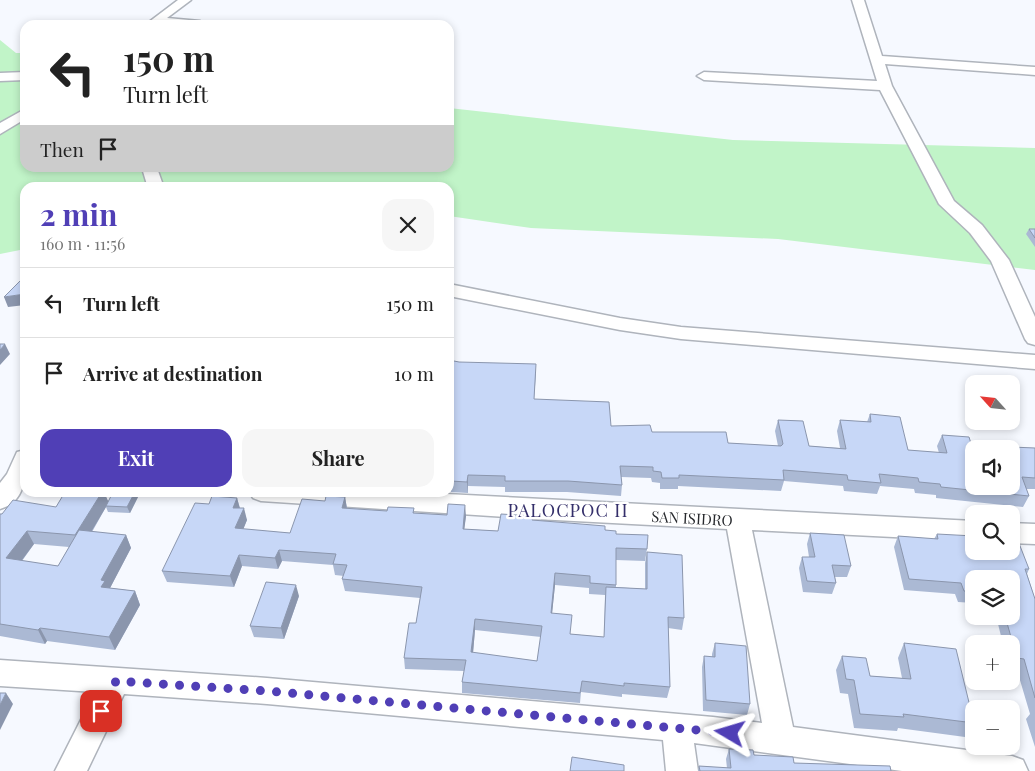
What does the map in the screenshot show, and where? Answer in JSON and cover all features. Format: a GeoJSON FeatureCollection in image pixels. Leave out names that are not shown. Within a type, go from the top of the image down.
{"type":"FeatureCollection","features":[{"type":"Feature","properties":{"kind":"street"},"geometry":{"type":"LineString","coordinates":[[157,20],[185,0]]}},
{"type":"Feature","properties":{"kind":"street"},"geometry":{"type":"LineString","coordinates":[[858,0],[885,86],[947,204],[976,229],[1000,260],[1035,339]]}},
{"type":"Feature","properties":{"kind":"street"},"geometry":{"type":"LineString","coordinates":[[878,60],[1035,71]]}},
{"type":"Feature","properties":{"kind":"street"},"geometry":{"type":"LineString","coordinates":[[0,77],[20,76]]}},
{"type":"Feature","properties":{"kind":"street"},"geometry":{"type":"LineString","coordinates":[[704,76],[885,86]]}},
{"type":"Feature","properties":{"kind":"street"},"geometry":{"type":"LineString","coordinates":[[0,130],[20,116]]}},
{"type":"Feature","properties":{"kind":"street"},"geometry":{"type":"LineString","coordinates":[[454,291],[620,324],[681,333],[1035,362]]}},
{"type":"Feature","properties":{"kind":"street"},"geometry":{"type":"LineString","coordinates":[[0,500],[17,473]]}},
{"type":"Feature","properties":{"kind":"street","name":"SAN ISIDRO"},"geometry":{"type":"LineString","coordinates":[[338,497],[536,510],[965,531]]}},
{"type":"Feature","properties":{"kind":"street"},"geometry":{"type":"LineString","coordinates":[[738,520],[780,740]]}},
{"type":"Feature","properties":{"kind":"street"},"geometry":{"type":"LineString","coordinates":[[1020,533],[1035,534]]}},
{"type":"Feature","properties":{"kind":"street"},"geometry":{"type":"LineString","coordinates":[[0,673],[267,691],[676,728],[1003,770]]}},
{"type":"Feature","properties":{"kind":"street"},"geometry":{"type":"LineString","coordinates":[[71,771],[116,681]]}},
{"type":"Feature","properties":{"kind":"street"},"geometry":{"type":"LineString","coordinates":[[676,728],[682,771]]}},
{"type":"Feature","properties":{"kind":"green space"},"geometry":{"type":"Polygon","coordinates":[[[0,40],[16,53],[20,53],[20,172],[454,172],[454,109],[733,140],[1035,148],[1035,270],[778,239],[531,228],[454,217],[454,182],[20,182],[20,250],[0,254],[0,40]]]}},
{"type":"Feature","properties":{"kind":"building"},"geometry":{"type":"Polygon","coordinates":[[[1029,229],[1035,229],[1035,238],[1029,229]]]}},
{"type":"Feature","properties":{"kind":"building"},"geometry":{"type":"Polygon","coordinates":[[[20,281],[20,295],[4,297],[20,281]]]}},
{"type":"Feature","properties":{"kind":"building"},"geometry":{"type":"Polygon","coordinates":[[[454,361],[536,364],[534,399],[609,402],[611,426],[650,425],[652,432],[726,432],[728,443],[781,446],[783,444],[778,420],[803,421],[809,446],[846,449],[840,420],[871,422],[870,414],[900,417],[908,450],[947,453],[942,435],[969,437],[970,440],[965,440],[965,489],[919,482],[918,478],[879,474],[881,483],[848,480],[847,475],[783,470],[784,480],[679,475],[679,478],[662,478],[661,472],[653,471],[653,467],[620,466],[622,485],[568,481],[505,481],[505,476],[468,475],[467,482],[454,481],[454,361]]]}},
{"type":"Feature","properties":{"kind":"building"},"geometry":{"type":"Polygon","coordinates":[[[1020,447],[1035,448],[1035,478],[1022,477],[1029,496],[1019,495],[1020,447]]]}},
{"type":"Feature","properties":{"kind":"building"},"geometry":{"type":"Polygon","coordinates":[[[62,497],[99,497],[75,535],[27,531],[6,558],[58,566],[79,530],[126,535],[101,580],[105,581],[101,587],[135,591],[109,637],[0,624],[0,514],[13,500],[56,507],[62,497]]]}},
{"type":"Feature","properties":{"kind":"building"},"geometry":{"type":"Polygon","coordinates":[[[110,497],[132,497],[127,507],[106,506],[110,497]]]}},
{"type":"Feature","properties":{"kind":"building"},"geometry":{"type":"Polygon","coordinates":[[[212,497],[237,498],[233,508],[244,508],[235,528],[290,533],[302,499],[325,501],[326,497],[345,497],[342,508],[387,511],[388,507],[414,508],[413,513],[447,515],[448,504],[465,505],[463,529],[498,531],[501,514],[533,516],[532,520],[605,526],[605,530],[616,531],[616,534],[648,535],[647,549],[616,548],[616,585],[590,583],[590,576],[555,573],[551,613],[572,615],[570,634],[604,637],[606,587],[647,589],[647,552],[682,555],[684,618],[668,617],[670,687],[624,683],[624,686],[582,681],[580,693],[462,682],[466,660],[404,658],[409,623],[416,623],[422,587],[342,579],[347,565],[333,564],[336,554],[279,550],[275,558],[239,555],[230,576],[162,571],[195,503],[209,504],[212,497]],[[475,619],[471,652],[537,661],[542,626],[475,619]]]}},
{"type":"Feature","properties":{"kind":"building"},"geometry":{"type":"Polygon","coordinates":[[[810,533],[844,535],[851,566],[832,565],[836,583],[807,581],[802,557],[815,557],[810,533]]]}},
{"type":"Feature","properties":{"kind":"building"},"geometry":{"type":"Polygon","coordinates":[[[937,534],[965,536],[965,560],[1020,560],[1020,546],[1029,569],[1025,569],[1035,599],[1035,698],[1024,659],[1020,658],[1020,635],[1010,635],[1008,625],[1020,625],[1020,570],[965,570],[965,591],[961,583],[909,579],[898,536],[938,539],[937,534]]]}},
{"type":"Feature","properties":{"kind":"building"},"geometry":{"type":"Polygon","coordinates":[[[266,582],[296,585],[281,628],[250,626],[266,582]]]}},
{"type":"Feature","properties":{"kind":"building"},"geometry":{"type":"Polygon","coordinates":[[[715,643],[746,646],[750,704],[706,700],[704,656],[715,657],[715,643]]]}},
{"type":"Feature","properties":{"kind":"building"},"geometry":{"type":"Polygon","coordinates":[[[904,643],[956,649],[968,700],[965,700],[965,722],[903,714],[904,717],[860,714],[854,680],[846,679],[842,656],[866,658],[870,676],[911,679],[904,643]]]}},
{"type":"Feature","properties":{"kind":"building"},"geometry":{"type":"Polygon","coordinates":[[[0,693],[6,693],[0,705],[0,693]]]}},
{"type":"Feature","properties":{"kind":"building"},"geometry":{"type":"Polygon","coordinates":[[[729,749],[753,750],[754,755],[793,757],[794,763],[890,766],[891,771],[700,771],[699,766],[731,768],[729,749]]]}},
{"type":"Feature","properties":{"kind":"building"},"geometry":{"type":"Polygon","coordinates":[[[572,757],[624,765],[624,771],[570,771],[572,757]]]}},
{"type":"Feature","properties":{"kind":"district","name":"PALOCPOC II"},"geometry":{"type":"Point","coordinates":[568,510]}},
{"type":"Feature","properties":{"kind":"route"},"geometry":{"type":"LineString","coordinates":[[101,711],[116,681],[267,691],[730,733]]}}]}
